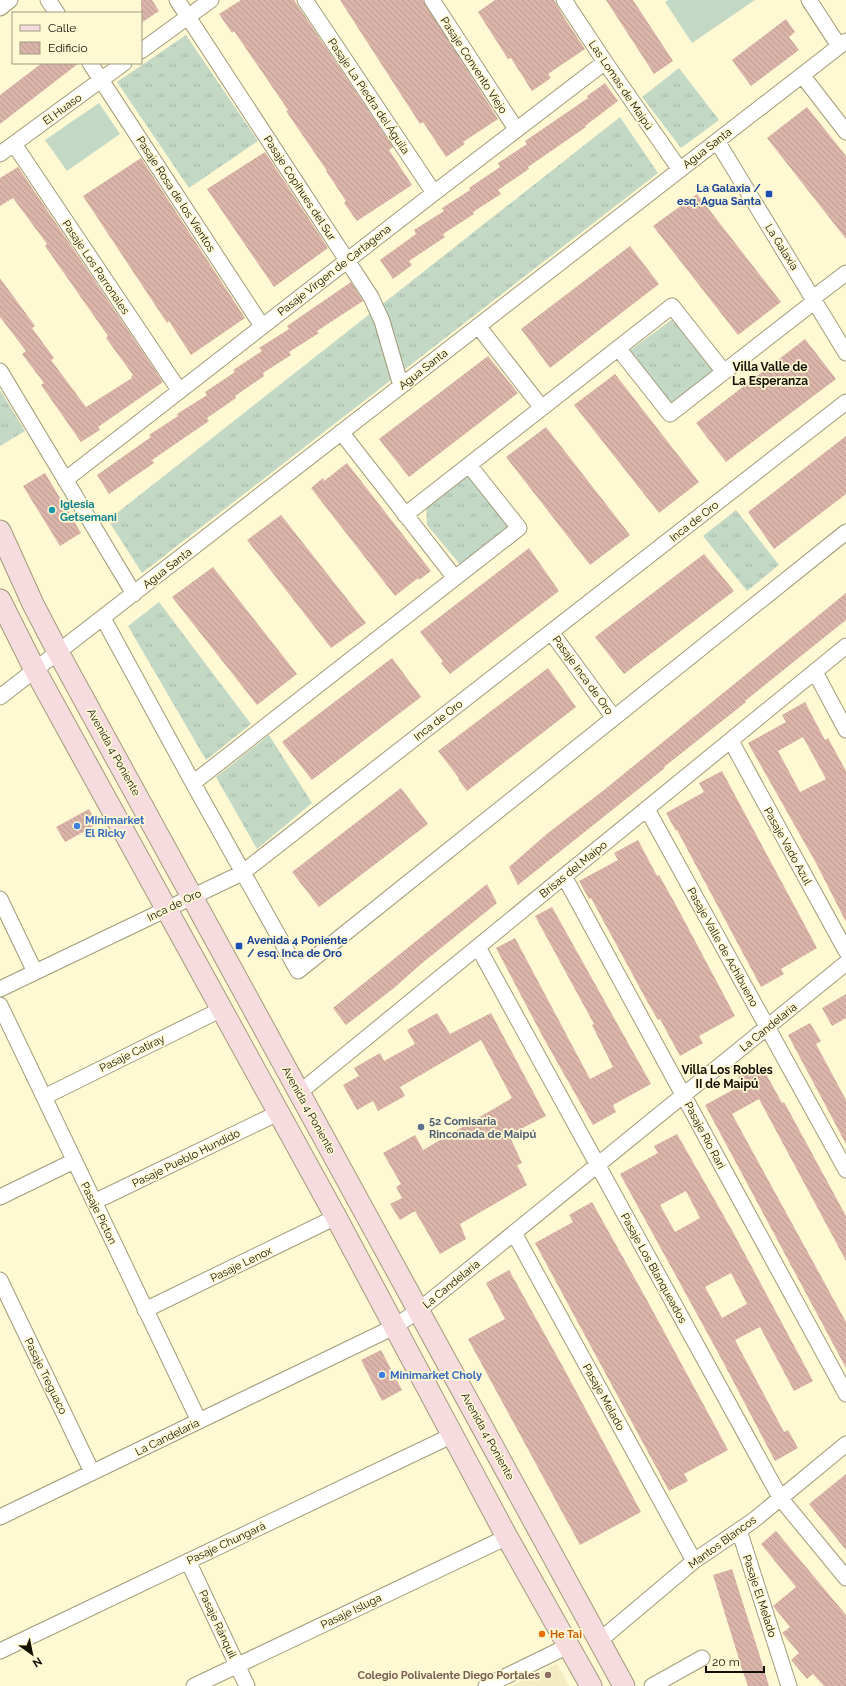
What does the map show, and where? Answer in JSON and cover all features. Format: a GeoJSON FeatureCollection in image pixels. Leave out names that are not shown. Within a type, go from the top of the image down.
{"type":"FeatureCollection","features":[{"type":"Feature","properties":{"kind":"street"},"geometry":{"type":"LineString","coordinates":[[0,8],[10,0]]}},
{"type":"Feature","properties":{"kind":"street"},"geometry":{"type":"LineString","coordinates":[[48,0],[56,12]]}},
{"type":"Feature","properties":{"kind":"street","name":"Pasaje Copihues del Sur"},"geometry":{"type":"LineString","coordinates":[[177,0],[372,297],[382,321],[402,386]]}},
{"type":"Feature","properties":{"kind":"street"},"geometry":{"type":"LineString","coordinates":[[142,50],[211,0]]}},
{"type":"Feature","properties":{"kind":"street","name":"Pasaje La Piedra del Águila"},"geometry":{"type":"LineString","coordinates":[[305,0],[434,193]]}},
{"type":"Feature","properties":{"kind":"street","name":"Pasaje Convento Viejo"},"geometry":{"type":"LineString","coordinates":[[432,0],[516,129]]}},
{"type":"Feature","properties":{"kind":"street","name":"Las Lomas de Maipú"},"geometry":{"type":"LineString","coordinates":[[564,0],[680,170]]}},
{"type":"Feature","properties":{"kind":"street"},"geometry":{"type":"LineString","coordinates":[[809,0],[843,44]]}},
{"type":"Feature","properties":{"kind":"street","name":"Agua Santa"},"geometry":{"type":"LineString","coordinates":[[0,697],[843,44]]}},
{"type":"Feature","properties":{"kind":"street","name":"Pasaje Virgen de Cartagena"},"geometry":{"type":"LineString","coordinates":[[65,480],[516,129],[605,62]]}},
{"type":"Feature","properties":{"kind":"street","name":"Pasaje Rosa de los Vientos"},"geometry":{"type":"LineString","coordinates":[[91,64],[262,326]]}},
{"type":"Feature","properties":{"kind":"street","name":"El Huaso"},"geometry":{"type":"LineString","coordinates":[[0,154],[123,64]]}},
{"type":"Feature","properties":{"kind":"street"},"geometry":{"type":"LineString","coordinates":[[802,75],[846,132]]}},
{"type":"Feature","properties":{"kind":"street","name":"La Galaxia"},"geometry":{"type":"LineString","coordinates":[[717,141],[846,353]]}},
{"type":"Feature","properties":{"kind":"street","name":"Pasaje Los Parronales"},"geometry":{"type":"LineString","coordinates":[[14,144],[179,390]]}},
{"type":"Feature","properties":{"kind":"street"},"geometry":{"type":"LineString","coordinates":[[618,348],[670,414],[846,273]]}},
{"type":"Feature","properties":{"kind":"street"},"geometry":{"type":"LineString","coordinates":[[405,515],[672,306],[724,372]]}},
{"type":"Feature","properties":{"kind":"street"},"geometry":{"type":"LineString","coordinates":[[478,326],[542,408]]}},
{"type":"Feature","properties":{"kind":"street"},"geometry":{"type":"LineString","coordinates":[[0,371],[134,594]]}},
{"type":"Feature","properties":{"kind":"street","name":"Inca de Oro"},"geometry":{"type":"LineString","coordinates":[[0,989],[242,873],[846,402]]}},
{"type":"Feature","properties":{"kind":"street"},"geometry":{"type":"LineString","coordinates":[[341,432],[455,578]]}},
{"type":"Feature","properties":{"kind":"street"},"geometry":{"type":"LineString","coordinates":[[192,783],[519,528],[469,465]]}},
{"type":"Feature","properties":{"kind":"street","name":"Avenida 4 Poniente"},"geometry":{"type":"LineString","coordinates":[[0,531],[33,604],[58,652],[193,896],[624,1686]]}},
{"type":"Feature","properties":{"kind":"street"},"geometry":{"type":"LineString","coordinates":[[103,618],[192,783],[298,971],[846,532]]}},
{"type":"Feature","properties":{"kind":"street"},"geometry":{"type":"LineString","coordinates":[[0,600],[35,670],[220,1010],[336,1218],[507,1536],[591,1686]]}},
{"type":"Feature","properties":{"kind":"street","name":"Pasaje Inca de Oro"},"geometry":{"type":"LineString","coordinates":[[551,632],[614,718]]}},
{"type":"Feature","properties":{"kind":"street","name":"Brisas del Maipo"},"geometry":{"type":"LineString","coordinates":[[300,1092],[846,646]]}},
{"type":"Feature","properties":{"kind":"street"},"geometry":{"type":"LineString","coordinates":[[815,672],[846,730]]}},
{"type":"Feature","properties":{"kind":"street","name":"Pasaje Vado Azul"},"geometry":{"type":"LineString","coordinates":[[731,741],[846,951]]}},
{"type":"Feature","properties":{"kind":"street","name":"Pasaje Valle de Achibueno"},"geometry":{"type":"LineString","coordinates":[[647,809],[846,1170]]}},
{"type":"Feature","properties":{"kind":"street","name":"Pasaje Río Rari"},"geometry":{"type":"LineString","coordinates":[[564,876],[846,1394]]}},
{"type":"Feature","properties":{"kind":"street"},"geometry":{"type":"LineString","coordinates":[[0,899],[35,972]]}},
{"type":"Feature","properties":{"kind":"street","name":"Pasaje Los Blanqueados"},"geometry":{"type":"LineString","coordinates":[[478,947],[781,1498],[846,1578]]}},
{"type":"Feature","properties":{"kind":"street","name":"La Candelaria"},"geometry":{"type":"LineString","coordinates":[[0,1517],[394,1327],[419,1310],[846,963]]}},
{"type":"Feature","properties":{"kind":"street","name":"Pasaje Picton"},"geometry":{"type":"LineString","coordinates":[[0,1005],[199,1421]]}},
{"type":"Feature","properties":{"kind":"street","name":"Pasaje Catiray"},"geometry":{"type":"LineString","coordinates":[[44,1096],[220,1010]]}},
{"type":"Feature","properties":{"kind":"street","name":"Pasaje Pueblo Hundido"},"geometry":{"type":"LineString","coordinates":[[94,1202],[278,1113]]}},
{"type":"Feature","properties":{"kind":"street"},"geometry":{"type":"LineString","coordinates":[[304,1160],[330,1147]]}},
{"type":"Feature","properties":{"kind":"street"},"geometry":{"type":"LineString","coordinates":[[0,1197],[74,1161]]}},
{"type":"Feature","properties":{"kind":"street","name":"Pasaje Lenox"},"geometry":{"type":"LineString","coordinates":[[146,1310],[336,1218]]}},
{"type":"Feature","properties":{"kind":"street","name":"Pasaje Melado"},"geometry":{"type":"LineString","coordinates":[[514,1233],[694,1561]]}},
{"type":"Feature","properties":{"kind":"street","name":"Pasaje Treguaco"},"geometry":{"type":"LineString","coordinates":[[0,1280],[92,1472]]}},
{"type":"Feature","properties":{"kind":"street","name":"Pasaje Chungará"},"geometry":{"type":"LineString","coordinates":[[0,1651],[453,1435]]}},
{"type":"Feature","properties":{"kind":"street","name":"Mantos Blancos"},"geometry":{"type":"LineString","coordinates":[[599,1641],[694,1561],[739,1530],[781,1498],[846,1444]]}},
{"type":"Feature","properties":{"kind":"street","name":"Pasaje El Melado"},"geometry":{"type":"LineString","coordinates":[[739,1530],[789,1686]]}},
{"type":"Feature","properties":{"kind":"street","name":"Pasaje Isluga"},"geometry":{"type":"LineString","coordinates":[[194,1686],[507,1536]]}},
{"type":"Feature","properties":{"kind":"street","name":"Pasaje Ránquil"},"geometry":{"type":"LineString","coordinates":[[188,1561],[247,1686]]}},
{"type":"Feature","properties":{"kind":"street"},"geometry":{"type":"LineString","coordinates":[[486,1686],[568,1646]]}},
{"type":"Feature","properties":{"kind":"street"},"geometry":{"type":"LineString","coordinates":[[652,1686],[702,1658]]}},
{"type":"Feature","properties":{"kind":"shaded area","name":"Colegio Polivalente Diego Portales"},"geometry":{"type":"Polygon","coordinates":[[[557,1664],[569,1686],[511,1686],[557,1664]]]}},
{"type":"Feature","properties":{"kind":"green space"},"geometry":{"type":"Polygon","coordinates":[[[668,0],[755,0],[692,43],[665,2],[668,0]]]}},
{"type":"Feature","properties":{"kind":"green space"},"geometry":{"type":"Polygon","coordinates":[[[186,35],[258,141],[189,188],[117,82],[186,35]]]}},
{"type":"Feature","properties":{"kind":"green space"},"geometry":{"type":"Polygon","coordinates":[[[679,68],[719,120],[681,148],[642,97],[679,68]]]}},
{"type":"Feature","properties":{"kind":"green space"},"geometry":{"type":"Polygon","coordinates":[[[99,103],[120,134],[67,171],[45,140],[99,103]]]}},
{"type":"Feature","properties":{"kind":"green space"},"geometry":{"type":"Polygon","coordinates":[[[620,117],[658,173],[142,573],[108,520],[620,117]]]}},
{"type":"Feature","properties":{"kind":"green space"},"geometry":{"type":"Polygon","coordinates":[[[674,318],[715,370],[670,404],[629,351],[674,318]]]}},
{"type":"Feature","properties":{"kind":"green space"},"geometry":{"type":"Polygon","coordinates":[[[0,390],[25,431],[0,446],[0,390]]]}},
{"type":"Feature","properties":{"kind":"green space"},"geometry":{"type":"Polygon","coordinates":[[[466,473],[511,529],[462,567],[427,525],[426,504],[466,473]]]}},
{"type":"Feature","properties":{"kind":"green space"},"geometry":{"type":"Polygon","coordinates":[[[736,510],[779,565],[747,591],[703,536],[736,510]]]}},
{"type":"Feature","properties":{"kind":"green space"},"geometry":{"type":"Polygon","coordinates":[[[159,602],[251,724],[206,760],[128,626],[159,602]]]}},
{"type":"Feature","properties":{"kind":"green space"},"geometry":{"type":"Polygon","coordinates":[[[269,735],[312,803],[257,849],[216,777],[269,735]]]}},
{"type":"Feature","properties":{"kind":"building"},"geometry":{"type":"Polygon","coordinates":[[[141,0],[152,0],[159,11],[142,22],[141,0]]]}},
{"type":"Feature","properties":{"kind":"building"},"geometry":{"type":"Polygon","coordinates":[[[241,0],[294,0],[393,147],[389,150],[412,185],[357,221],[344,203],[346,201],[327,171],[286,111],[288,110],[234,31],[232,33],[219,14],[241,0]]]}},
{"type":"Feature","properties":{"kind":"building"},"geometry":{"type":"Polygon","coordinates":[[[340,0],[423,0],[498,119],[463,142],[465,144],[446,157],[423,122],[420,124],[340,0]]]}},
{"type":"Feature","properties":{"kind":"building"},"geometry":{"type":"Polygon","coordinates":[[[495,0],[554,0],[585,49],[548,74],[551,78],[532,91],[511,58],[508,59],[478,12],[495,0]]]}},
{"type":"Feature","properties":{"kind":"building"},"geometry":{"type":"Polygon","coordinates":[[[606,0],[633,0],[673,61],[654,74],[606,0]]]}},
{"type":"Feature","properties":{"kind":"building"},"geometry":{"type":"Polygon","coordinates":[[[786,19],[795,32],[789,37],[799,50],[751,86],[732,60],[786,19]]]}},
{"type":"Feature","properties":{"kind":"building"},"geometry":{"type":"Polygon","coordinates":[[[41,64],[78,64],[0,124],[0,95],[41,64]]]}},
{"type":"Feature","properties":{"kind":"building"},"geometry":{"type":"Polygon","coordinates":[[[605,83],[618,101],[585,126],[586,127],[528,167],[529,169],[498,190],[501,194],[443,234],[445,237],[409,261],[412,265],[393,279],[380,260],[416,234],[414,230],[444,211],[442,208],[470,190],[469,188],[500,167],[498,163],[527,144],[525,141],[588,98],[587,96],[605,83]]]}},
{"type":"Feature","properties":{"kind":"building"},"geometry":{"type":"Polygon","coordinates":[[[807,107],[846,156],[846,239],[767,138],[807,107]]]}},
{"type":"Feature","properties":{"kind":"building"},"geometry":{"type":"Polygon","coordinates":[[[265,152],[328,248],[274,287],[207,189],[265,152]]]}},
{"type":"Feature","properties":{"kind":"building"},"geometry":{"type":"Polygon","coordinates":[[[141,158],[245,318],[191,355],[169,321],[167,323],[83,196],[141,158]]]}},
{"type":"Feature","properties":{"kind":"building"},"geometry":{"type":"Polygon","coordinates":[[[18,167],[163,382],[98,427],[100,430],[81,442],[41,385],[44,383],[22,354],[26,351],[0,317],[0,278],[35,326],[32,328],[54,358],[51,360],[86,407],[132,378],[131,376],[133,375],[106,338],[108,336],[45,246],[47,244],[13,198],[0,206],[0,178],[18,167]]]}},
{"type":"Feature","properties":{"kind":"building"},"geometry":{"type":"Polygon","coordinates":[[[697,194],[781,302],[738,335],[653,226],[697,194]]]}},
{"type":"Feature","properties":{"kind":"building"},"geometry":{"type":"Polygon","coordinates":[[[630,246],[659,284],[550,368],[521,329],[630,246]]]}},
{"type":"Feature","properties":{"kind":"building"},"geometry":{"type":"Polygon","coordinates":[[[351,282],[363,301],[317,331],[319,333],[289,352],[291,355],[263,373],[264,376],[207,418],[209,421],[152,460],[154,463],[109,494],[97,475],[151,437],[149,435],[178,416],[177,414],[207,395],[205,392],[235,372],[233,370],[262,351],[259,348],[289,329],[287,326],[351,282]]]}},
{"type":"Feature","properties":{"kind":"building"},"geometry":{"type":"Polygon","coordinates":[[[805,339],[836,379],[726,462],[696,423],[805,339]]]}},
{"type":"Feature","properties":{"kind":"building"},"geometry":{"type":"Polygon","coordinates":[[[488,356],[518,393],[409,477],[379,439],[488,356]]]}},
{"type":"Feature","properties":{"kind":"building"},"geometry":{"type":"Polygon","coordinates":[[[615,374],[699,482],[659,513],[574,405],[615,374]]]}},
{"type":"Feature","properties":{"kind":"building"},"geometry":{"type":"Polygon","coordinates":[[[546,427],[630,535],[590,565],[506,457],[546,427]]]}},
{"type":"Feature","properties":{"kind":"building"},"geometry":{"type":"Polygon","coordinates":[[[846,436],[846,494],[774,549],[748,512],[846,436]]]}},
{"type":"Feature","properties":{"kind":"building"},"geometry":{"type":"Polygon","coordinates":[[[347,463],[431,571],[419,580],[418,578],[395,596],[311,488],[323,478],[324,481],[347,463]]]}},
{"type":"Feature","properties":{"kind":"building","name":"Iglesia Getsemani"},"geometry":{"type":"Polygon","coordinates":[[[45,473],[81,533],[60,546],[23,486],[45,473]]]}},
{"type":"Feature","properties":{"kind":"building"},"geometry":{"type":"Polygon","coordinates":[[[281,515],[366,623],[331,648],[247,540],[281,515]]]}},
{"type":"Feature","properties":{"kind":"building"},"geometry":{"type":"Polygon","coordinates":[[[529,548],[559,591],[450,674],[441,663],[443,661],[420,632],[529,548]]]}},
{"type":"Feature","properties":{"kind":"building"},"geometry":{"type":"Polygon","coordinates":[[[704,554],[734,591],[624,674],[595,637],[704,554]]]}},
{"type":"Feature","properties":{"kind":"building"},"geometry":{"type":"Polygon","coordinates":[[[213,567],[297,674],[257,705],[172,597],[213,567]]]}},
{"type":"Feature","properties":{"kind":"building"},"geometry":{"type":"Polygon","coordinates":[[[846,593],[846,620],[664,767],[665,768],[518,885],[509,867],[548,833],[604,790],[846,593]]]}},
{"type":"Feature","properties":{"kind":"building"},"geometry":{"type":"Polygon","coordinates":[[[392,658],[421,697],[312,780],[282,742],[392,658]]]}},
{"type":"Feature","properties":{"kind":"building"},"geometry":{"type":"Polygon","coordinates":[[[548,668],[576,707],[467,791],[438,751],[548,668]]]}},
{"type":"Feature","properties":{"kind":"building"},"geometry":{"type":"Polygon","coordinates":[[[805,702],[825,740],[828,738],[846,771],[846,922],[816,863],[748,743],[786,722],[782,715],[805,702]],[[803,737],[778,751],[800,792],[826,779],[803,737]]]}},
{"type":"Feature","properties":{"kind":"building"},"geometry":{"type":"Polygon","coordinates":[[[722,771],[817,948],[781,969],[784,974],[761,987],[677,830],[676,831],[666,813],[704,792],[699,783],[722,771]]]}},
{"type":"Feature","properties":{"kind":"building"},"geometry":{"type":"Polygon","coordinates":[[[401,788],[428,824],[319,907],[292,872],[401,788]]]}},
{"type":"Feature","properties":{"kind":"building","name":"Minimarket El Ricky"},"geometry":{"type":"Polygon","coordinates":[[[89,809],[98,824],[65,842],[56,827],[89,809]]]}},
{"type":"Feature","properties":{"kind":"building"},"geometry":{"type":"Polygon","coordinates":[[[638,840],[657,876],[659,875],[677,907],[735,1016],[699,1036],[703,1043],[680,1056],[660,1019],[658,1020],[648,1003],[591,898],[589,899],[579,881],[618,860],[614,853],[638,840]]]}},
{"type":"Feature","properties":{"kind":"building"},"geometry":{"type":"Polygon","coordinates":[[[487,884],[497,903],[421,964],[394,988],[346,1025],[333,1008],[487,884]]]}},
{"type":"Feature","properties":{"kind":"building"},"geometry":{"type":"Polygon","coordinates":[[[552,907],[651,1084],[613,1105],[616,1112],[593,1125],[544,1039],[496,948],[515,938],[590,1079],[613,1067],[592,1025],[594,1024],[535,916],[552,907]]]}},
{"type":"Feature","properties":{"kind":"building"},"geometry":{"type":"Polygon","coordinates":[[[846,994],[846,1018],[832,1026],[822,1008],[846,994]]]}},
{"type":"Feature","properties":{"kind":"building"},"geometry":{"type":"Polygon","coordinates":[[[437,1013],[450,1034],[491,1013],[546,1116],[509,1135],[522,1163],[517,1165],[527,1185],[460,1224],[466,1239],[440,1254],[415,1211],[400,1220],[390,1204],[402,1198],[396,1187],[401,1184],[383,1153],[415,1135],[423,1150],[512,1098],[481,1040],[400,1087],[405,1096],[378,1111],[373,1101],[357,1110],[343,1085],[359,1076],[354,1068],[380,1053],[384,1061],[415,1044],[407,1030],[437,1013]]]}},
{"type":"Feature","properties":{"kind":"building"},"geometry":{"type":"Polygon","coordinates":[[[810,1023],[821,1041],[816,1044],[846,1100],[846,1144],[788,1035],[810,1023]]]}},
{"type":"Feature","properties":{"kind":"building"},"geometry":{"type":"Polygon","coordinates":[[[761,1065],[782,1103],[784,1102],[846,1216],[846,1261],[759,1099],[732,1114],[846,1322],[846,1368],[705,1105],[742,1085],[738,1077],[761,1065]]]}},
{"type":"Feature","properties":{"kind":"building"},"geometry":{"type":"Polygon","coordinates":[[[677,1134],[733,1232],[813,1381],[794,1391],[760,1327],[735,1340],[784,1432],[788,1430],[798,1448],[775,1461],[721,1358],[620,1174],[658,1153],[654,1146],[677,1134]],[[686,1191],[660,1205],[675,1232],[700,1218],[686,1191]],[[731,1273],[705,1287],[722,1318],[747,1304],[731,1273]]]}},
{"type":"Feature","properties":{"kind":"building"},"geometry":{"type":"Polygon","coordinates":[[[592,1202],[728,1450],[684,1474],[688,1481],[669,1491],[535,1243],[573,1222],[569,1215],[592,1202]]]}},
{"type":"Feature","properties":{"kind":"building"},"geometry":{"type":"Polygon","coordinates":[[[509,1270],[641,1512],[580,1545],[468,1339],[505,1319],[486,1283],[509,1270]]]}},
{"type":"Feature","properties":{"kind":"building","name":"Minimarket Choly"},"geometry":{"type":"Polygon","coordinates":[[[381,1350],[402,1390],[382,1401],[361,1360],[381,1350]]]}},
{"type":"Feature","properties":{"kind":"building"},"geometry":{"type":"Polygon","coordinates":[[[846,1474],[846,1550],[809,1504],[846,1474]]]}},
{"type":"Feature","properties":{"kind":"building"},"geometry":{"type":"Polygon","coordinates":[[[776,1531],[846,1615],[846,1686],[824,1686],[813,1674],[807,1679],[791,1660],[799,1653],[782,1633],[790,1627],[773,1606],[796,1587],[761,1544],[776,1531]]]}},
{"type":"Feature","properties":{"kind":"building"},"geometry":{"type":"Polygon","coordinates":[[[732,1569],[769,1686],[748,1686],[742,1669],[713,1575],[732,1569]]]}},
{"type":"Feature","properties":{"kind":"place","name":"La Galaxia / esq. Agua Santa"},"geometry":{"type":"Point","coordinates":[769,194]}},
{"type":"Feature","properties":{"kind":"place","name":"Iglesia Getsemani"},"geometry":{"type":"Point","coordinates":[52,510]}},
{"type":"Feature","properties":{"kind":"place","name":"Minimarket El Ricky"},"geometry":{"type":"Point","coordinates":[77,826]}},
{"type":"Feature","properties":{"kind":"place","name":"Avenida 4 Poniente / esq. Inca de Oro"},"geometry":{"type":"Point","coordinates":[239,946]}},
{"type":"Feature","properties":{"kind":"place","name":"52 Comisaria Rinconada de Maipú"},"geometry":{"type":"Point","coordinates":[421,1127]}},
{"type":"Feature","properties":{"kind":"place","name":"Minimarket Choly"},"geometry":{"type":"Point","coordinates":[382,1375]}},
{"type":"Feature","properties":{"kind":"place","name":"He Tai"},"geometry":{"type":"Point","coordinates":[542,1634]}},
{"type":"Feature","properties":{"kind":"place","name":"Colegio Polivalente Diego Portales"},"geometry":{"type":"Point","coordinates":[548,1675]}},
{"type":"Feature","properties":{"kind":"district","name":"Villa Valle de La Esperanza"},"geometry":{"type":"Point","coordinates":[770,374]}},
{"type":"Feature","properties":{"kind":"district","name":"Villa Los Robles II de Maipú"},"geometry":{"type":"Point","coordinates":[727,1077]}}]}
